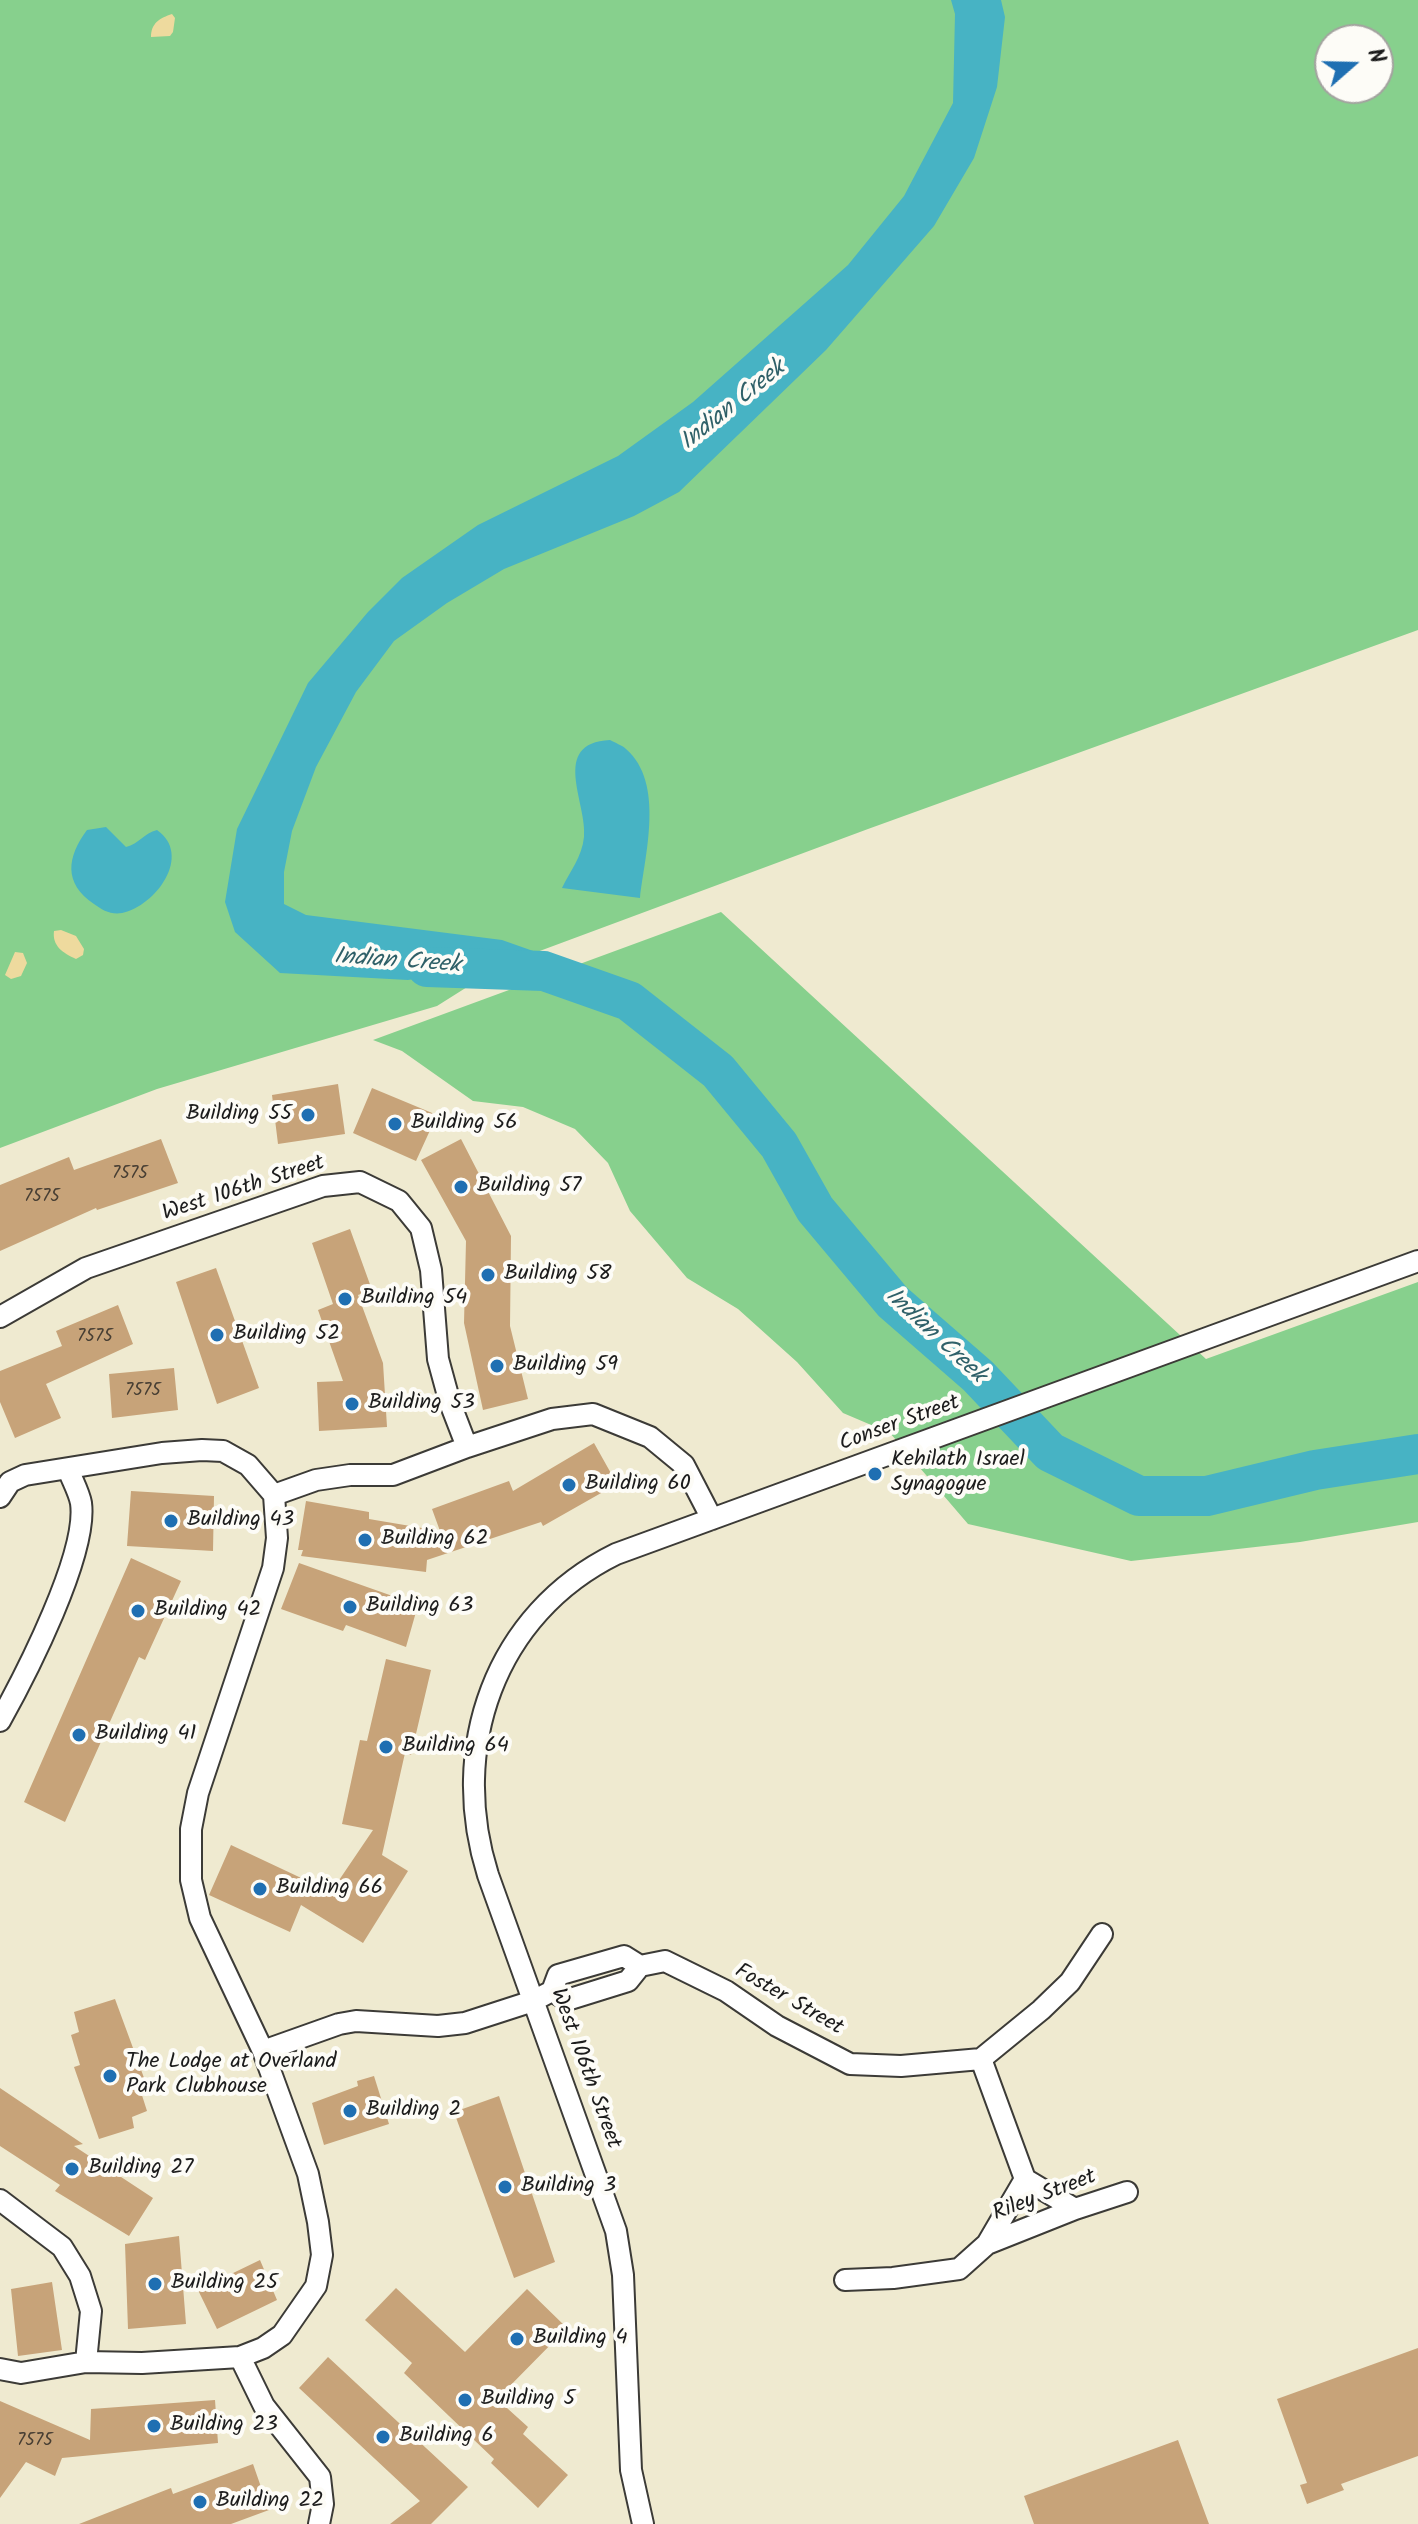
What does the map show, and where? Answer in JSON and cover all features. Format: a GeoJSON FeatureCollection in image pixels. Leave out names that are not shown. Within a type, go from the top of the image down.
{"type":"FeatureCollection","features":[{"type":"Feature","properties":{"kind":"street","name":"West 106th Street"},"geometry":{"type":"LineString","coordinates":[[0,1317],[86,1268],[323,1186],[360,1182],[399,1201],[421,1228],[431,1270],[438,1359],[467,1447]]}},
{"type":"Feature","properties":{"kind":"street","name":"Conser Street"},"geometry":{"type":"LineString","coordinates":[[492,1685],[516,1642],[540,1612],[587,1569],[616,1554],[1418,1261]]}},
{"type":"Feature","properties":{"kind":"street"},"geometry":{"type":"LineString","coordinates":[[274,1495],[328,1478],[393,1475],[552,1419],[593,1414],[650,1437],[684,1465],[712,1519]]}},
{"type":"Feature","properties":{"kind":"street"},"geometry":{"type":"LineString","coordinates":[[0,2369],[21,2373],[86,2362],[142,2363],[240,2357],[263,2348],[282,2335],[316,2286],[322,2255],[308,2174],[263,2051],[200,1918],[191,1880],[191,1829],[198,1793],[273,1568],[277,1538],[274,1495],[248,1465],[223,1451],[202,1450],[162,1453],[25,1475],[3,1484]]}},
{"type":"Feature","properties":{"kind":"street"},"geometry":{"type":"LineString","coordinates":[[0,1721],[52,1614],[80,1533],[81,1503],[68,1469]]}},
{"type":"Feature","properties":{"kind":"street","name":"West 106th Street"},"geometry":{"type":"LineString","coordinates":[[492,1685],[476,1740],[472,1783],[474,1818],[488,1875],[616,2231],[623,2275],[631,2470],[643,2524]]}},
{"type":"Feature","properties":{"kind":"street"},"geometry":{"type":"LineString","coordinates":[[1075,2209],[1025,2179],[981,2059],[1070,1982],[1102,1934]]}},
{"type":"Feature","properties":{"kind":"street","name":"Foster Street"},"geometry":{"type":"LineString","coordinates":[[263,2051],[356,2021],[438,2026],[465,2023],[533,2001],[552,1991],[567,2000],[628,1981],[640,1966],[665,1961],[726,1991],[777,2026],[850,2064],[901,2066],[981,2059]]}},
{"type":"Feature","properties":{"kind":"street"},"geometry":{"type":"LineString","coordinates":[[987,2244],[1025,2179]]}},
{"type":"Feature","properties":{"kind":"street","name":"Riley Street"},"geometry":{"type":"LineString","coordinates":[[845,2280],[893,2278],[959,2269],[987,2244],[1127,2192]]}},
{"type":"Feature","properties":{"kind":"street"},"geometry":{"type":"LineString","coordinates":[[0,2200],[62,2247],[80,2276],[91,2311],[86,2362]]}},
{"type":"Feature","properties":{"kind":"street"},"geometry":{"type":"LineString","coordinates":[[240,2357],[264,2406],[320,2477],[323,2504],[319,2524]]}},
{"type":"Feature","properties":{"kind":"green space"},"geometry":{"type":"Polygon","coordinates":[[[0,0],[1418,0],[1418,630],[502,965],[437,1006],[157,1089],[0,1148],[0,0]]]}},
{"type":"Feature","properties":{"kind":"green space"},"geometry":{"type":"Polygon","coordinates":[[[721,912],[1206,1359],[1418,1282],[1418,1522],[1300,1542],[1131,1561],[968,1524],[890,1433],[843,1413],[797,1362],[738,1309],[687,1278],[630,1211],[608,1163],[575,1129],[523,1107],[473,1101],[402,1051],[373,1040],[721,912]]]}},
{"type":"Feature","properties":{"kind":"sand"},"geometry":{"type":"Polygon","coordinates":[[[172,14],[175,18],[170,36],[151,37],[157,22],[172,14]]]}},
{"type":"Feature","properties":{"kind":"sand"},"geometry":{"type":"Polygon","coordinates":[[[61,930],[76,936],[84,949],[83,955],[76,959],[59,948],[54,931],[61,930]]]}},
{"type":"Feature","properties":{"kind":"sand"},"geometry":{"type":"Polygon","coordinates":[[[15,952],[23,953],[27,963],[21,976],[11,979],[5,975],[15,952]]]}},
{"type":"Feature","properties":{"kind":"water"},"geometry":{"type":"Polygon","coordinates":[[[951,0],[1001,0],[1005,17],[997,87],[974,158],[934,226],[826,350],[679,492],[634,516],[504,569],[447,603],[394,641],[356,692],[316,767],[292,831],[284,872],[284,904],[306,915],[502,940],[536,952],[502,965],[408,980],[280,973],[235,932],[225,902],[237,829],[308,683],[368,612],[402,578],[478,525],[618,456],[693,402],[848,265],[904,196],[953,103],[955,14],[951,0]]]}},
{"type":"Feature","properties":{"kind":"water"},"geometry":{"type":"Polygon","coordinates":[[[610,740],[626,749],[638,763],[649,799],[650,820],[640,898],[562,888],[578,857],[584,837],[576,763],[581,752],[592,744],[610,740]]]}},
{"type":"Feature","properties":{"kind":"water"},"geometry":{"type":"Polygon","coordinates":[[[106,827],[126,847],[157,830],[167,840],[172,853],[171,865],[158,890],[147,901],[122,913],[103,910],[84,896],[77,887],[71,869],[75,850],[87,830],[106,827]]]}},
{"type":"Feature","properties":{"kind":"building","name":"Building 55"},"geometry":{"type":"Polygon","coordinates":[[[338,1084],[345,1134],[278,1144],[272,1095],[338,1084]]]}},
{"type":"Feature","properties":{"kind":"building","name":"Building 56"},"geometry":{"type":"Polygon","coordinates":[[[372,1088],[437,1115],[416,1161],[353,1133],[372,1088]]]}},
{"type":"Feature","properties":{"kind":"building"},"geometry":{"type":"Polygon","coordinates":[[[161,1139],[178,1183],[96,1208],[0,1251],[0,1185],[69,1157],[74,1170],[161,1139]]]}},
{"type":"Feature","properties":{"kind":"building"},"geometry":{"type":"Polygon","coordinates":[[[461,1139],[511,1236],[510,1326],[528,1399],[483,1410],[464,1323],[466,1241],[421,1160],[461,1139]]]}},
{"type":"Feature","properties":{"kind":"building"},"geometry":{"type":"Polygon","coordinates":[[[350,1229],[372,1290],[358,1295],[383,1363],[387,1427],[319,1431],[317,1382],[343,1381],[318,1310],[333,1304],[312,1243],[350,1229]]]}},
{"type":"Feature","properties":{"kind":"building","name":"Building 52"},"geometry":{"type":"Polygon","coordinates":[[[216,1268],[259,1388],[217,1404],[176,1282],[216,1268]]]}},
{"type":"Feature","properties":{"kind":"building"},"geometry":{"type":"Polygon","coordinates":[[[118,1305],[133,1344],[46,1384],[61,1418],[15,1438],[0,1402],[0,1371],[62,1346],[56,1331],[118,1305]]]}},
{"type":"Feature","properties":{"kind":"building"},"geometry":{"type":"Polygon","coordinates":[[[174,1368],[178,1410],[112,1418],[109,1374],[174,1368]]]}},
{"type":"Feature","properties":{"kind":"building"},"geometry":{"type":"Polygon","coordinates":[[[594,1443],[617,1484],[543,1526],[541,1522],[427,1560],[426,1572],[301,1556],[303,1550],[298,1550],[306,1501],[369,1512],[369,1519],[440,1531],[432,1509],[509,1481],[513,1491],[594,1443]]]}},
{"type":"Feature","properties":{"kind":"building","name":"Building 43"},"geometry":{"type":"Polygon","coordinates":[[[131,1491],[214,1496],[213,1551],[127,1546],[131,1491]]]}},
{"type":"Feature","properties":{"kind":"building"},"geometry":{"type":"Polygon","coordinates":[[[131,1558],[181,1581],[145,1660],[139,1657],[65,1822],[24,1802],[131,1558]]]}},
{"type":"Feature","properties":{"kind":"building","name":"Building 63"},"geometry":{"type":"Polygon","coordinates":[[[299,1563],[418,1605],[406,1647],[346,1625],[343,1631],[281,1609],[299,1563]]]}},
{"type":"Feature","properties":{"kind":"building"},"geometry":{"type":"Polygon","coordinates":[[[386,1659],[431,1670],[411,1755],[405,1753],[382,1855],[408,1871],[363,1943],[301,1905],[290,1932],[209,1895],[231,1845],[331,1892],[373,1830],[342,1824],[360,1740],[367,1741],[386,1659]]]}},
{"type":"Feature","properties":{"kind":"building","name":"The Lodge at Overland Park Clubhouse"},"geometry":{"type":"Polygon","coordinates":[[[115,1999],[147,2086],[140,2089],[147,2111],[132,2117],[134,2128],[99,2139],[74,2067],[80,2065],[71,2035],[79,2032],[74,2012],[115,1999]]]}},
{"type":"Feature","properties":{"kind":"building","name":"Building 2"},"geometry":{"type":"Polygon","coordinates":[[[374,2076],[389,2124],[324,2145],[312,2103],[358,2086],[357,2081],[374,2076]]]}},
{"type":"Feature","properties":{"kind":"building","name":"Building 27"},"geometry":{"type":"Polygon","coordinates":[[[0,2088],[83,2144],[74,2146],[153,2198],[129,2236],[55,2191],[60,2185],[0,2146],[0,2088]]]}},
{"type":"Feature","properties":{"kind":"building","name":"Building 3"},"geometry":{"type":"Polygon","coordinates":[[[499,2096],[555,2262],[514,2278],[454,2112],[499,2096]]]}},
{"type":"Feature","properties":{"kind":"building","name":"Building 25"},"geometry":{"type":"Polygon","coordinates":[[[179,2236],[186,2324],[128,2329],[125,2244],[179,2236]]]}},
{"type":"Feature","properties":{"kind":"building"},"geometry":{"type":"Polygon","coordinates":[[[260,2260],[277,2300],[217,2329],[198,2290],[260,2260]]]}},
{"type":"Feature","properties":{"kind":"building"},"geometry":{"type":"Polygon","coordinates":[[[52,2282],[62,2350],[18,2356],[11,2289],[52,2282]]]}},
{"type":"Feature","properties":{"kind":"building","name":"Building 5"},"geometry":{"type":"Polygon","coordinates":[[[396,2288],[465,2352],[527,2289],[567,2328],[497,2399],[528,2427],[523,2434],[568,2475],[538,2508],[491,2463],[494,2459],[404,2373],[412,2363],[365,2320],[396,2288]]]}},
{"type":"Feature","properties":{"kind":"building"},"geometry":{"type":"Polygon","coordinates":[[[1418,2348],[1418,2456],[1341,2484],[1344,2490],[1307,2504],[1300,2485],[1307,2483],[1277,2399],[1418,2348]]]}},
{"type":"Feature","properties":{"kind":"building","name":"Building 6"},"geometry":{"type":"Polygon","coordinates":[[[328,2357],[468,2487],[431,2524],[390,2524],[420,2501],[299,2388],[328,2357]]]}},
{"type":"Feature","properties":{"kind":"building"},"geometry":{"type":"Polygon","coordinates":[[[215,2400],[218,2443],[62,2458],[55,2476],[26,2462],[0,2498],[0,2401],[90,2440],[91,2409],[215,2400]]]}},
{"type":"Feature","properties":{"kind":"building"},"geometry":{"type":"Polygon","coordinates":[[[1178,2440],[1209,2524],[1034,2524],[1024,2496],[1178,2440]]]}},
{"type":"Feature","properties":{"kind":"building","name":"Building 22"},"geometry":{"type":"Polygon","coordinates":[[[253,2464],[269,2510],[231,2524],[79,2524],[171,2488],[173,2494],[253,2464]]]}},
{"type":"Feature","properties":{"kind":"waterway","name":"Indian Creek"},"geometry":{"type":"LineString","coordinates":[[427,967],[544,971],[629,1001],[718,1071],[779,1145],[815,1209],[893,1302],[978,1376],[1050,1452],[1139,1496],[1207,1496],[1315,1470],[1418,1454]]}},
{"type":"Feature","properties":{"kind":"place","name":"Building 55"},"geometry":{"type":"Point","coordinates":[308,1115]}},
{"type":"Feature","properties":{"kind":"place","name":"Building 56"},"geometry":{"type":"Point","coordinates":[395,1124]}},
{"type":"Feature","properties":{"kind":"place","name":"Building 57"},"geometry":{"type":"Point","coordinates":[461,1187]}},
{"type":"Feature","properties":{"kind":"place","name":"Building 58"},"geometry":{"type":"Point","coordinates":[488,1275]}},
{"type":"Feature","properties":{"kind":"place","name":"Building 54"},"geometry":{"type":"Point","coordinates":[345,1299]}},
{"type":"Feature","properties":{"kind":"place","name":"Building 52"},"geometry":{"type":"Point","coordinates":[217,1335]}},
{"type":"Feature","properties":{"kind":"place","name":"Building 59"},"geometry":{"type":"Point","coordinates":[497,1366]}},
{"type":"Feature","properties":{"kind":"place","name":"Building 53"},"geometry":{"type":"Point","coordinates":[352,1404]}},
{"type":"Feature","properties":{"kind":"place","name":"Kehilath Israel Synagogue"},"geometry":{"type":"Point","coordinates":[875,1474]}},
{"type":"Feature","properties":{"kind":"place","name":"Building 60"},"geometry":{"type":"Point","coordinates":[569,1485]}},
{"type":"Feature","properties":{"kind":"place","name":"Building 43"},"geometry":{"type":"Point","coordinates":[171,1521]}},
{"type":"Feature","properties":{"kind":"place","name":"Building 62"},"geometry":{"type":"Point","coordinates":[365,1540]}},
{"type":"Feature","properties":{"kind":"place","name":"Building 63"},"geometry":{"type":"Point","coordinates":[350,1607]}},
{"type":"Feature","properties":{"kind":"place","name":"Building 42"},"geometry":{"type":"Point","coordinates":[138,1611]}},
{"type":"Feature","properties":{"kind":"place","name":"Building 41"},"geometry":{"type":"Point","coordinates":[79,1735]}},
{"type":"Feature","properties":{"kind":"place","name":"Building 64"},"geometry":{"type":"Point","coordinates":[386,1747]}},
{"type":"Feature","properties":{"kind":"place","name":"Building 66"},"geometry":{"type":"Point","coordinates":[260,1889]}},
{"type":"Feature","properties":{"kind":"place","name":"The Lodge at Overland Park Clubhouse"},"geometry":{"type":"Point","coordinates":[110,2076]}},
{"type":"Feature","properties":{"kind":"place","name":"Building 2"},"geometry":{"type":"Point","coordinates":[350,2111]}},
{"type":"Feature","properties":{"kind":"place","name":"Building 27"},"geometry":{"type":"Point","coordinates":[72,2169]}},
{"type":"Feature","properties":{"kind":"place","name":"Building 3"},"geometry":{"type":"Point","coordinates":[505,2187]}},
{"type":"Feature","properties":{"kind":"place","name":"Building 25"},"geometry":{"type":"Point","coordinates":[155,2284]}},
{"type":"Feature","properties":{"kind":"place","name":"Building 4"},"geometry":{"type":"Point","coordinates":[517,2339]}},
{"type":"Feature","properties":{"kind":"place","name":"Building 5"},"geometry":{"type":"Point","coordinates":[465,2400]}},
{"type":"Feature","properties":{"kind":"place","name":"Building 23"},"geometry":{"type":"Point","coordinates":[154,2426]}},
{"type":"Feature","properties":{"kind":"place","name":"Building 6"},"geometry":{"type":"Point","coordinates":[383,2437]}},
{"type":"Feature","properties":{"kind":"place","name":"Building 22"},"geometry":{"type":"Point","coordinates":[200,2502]}}]}
